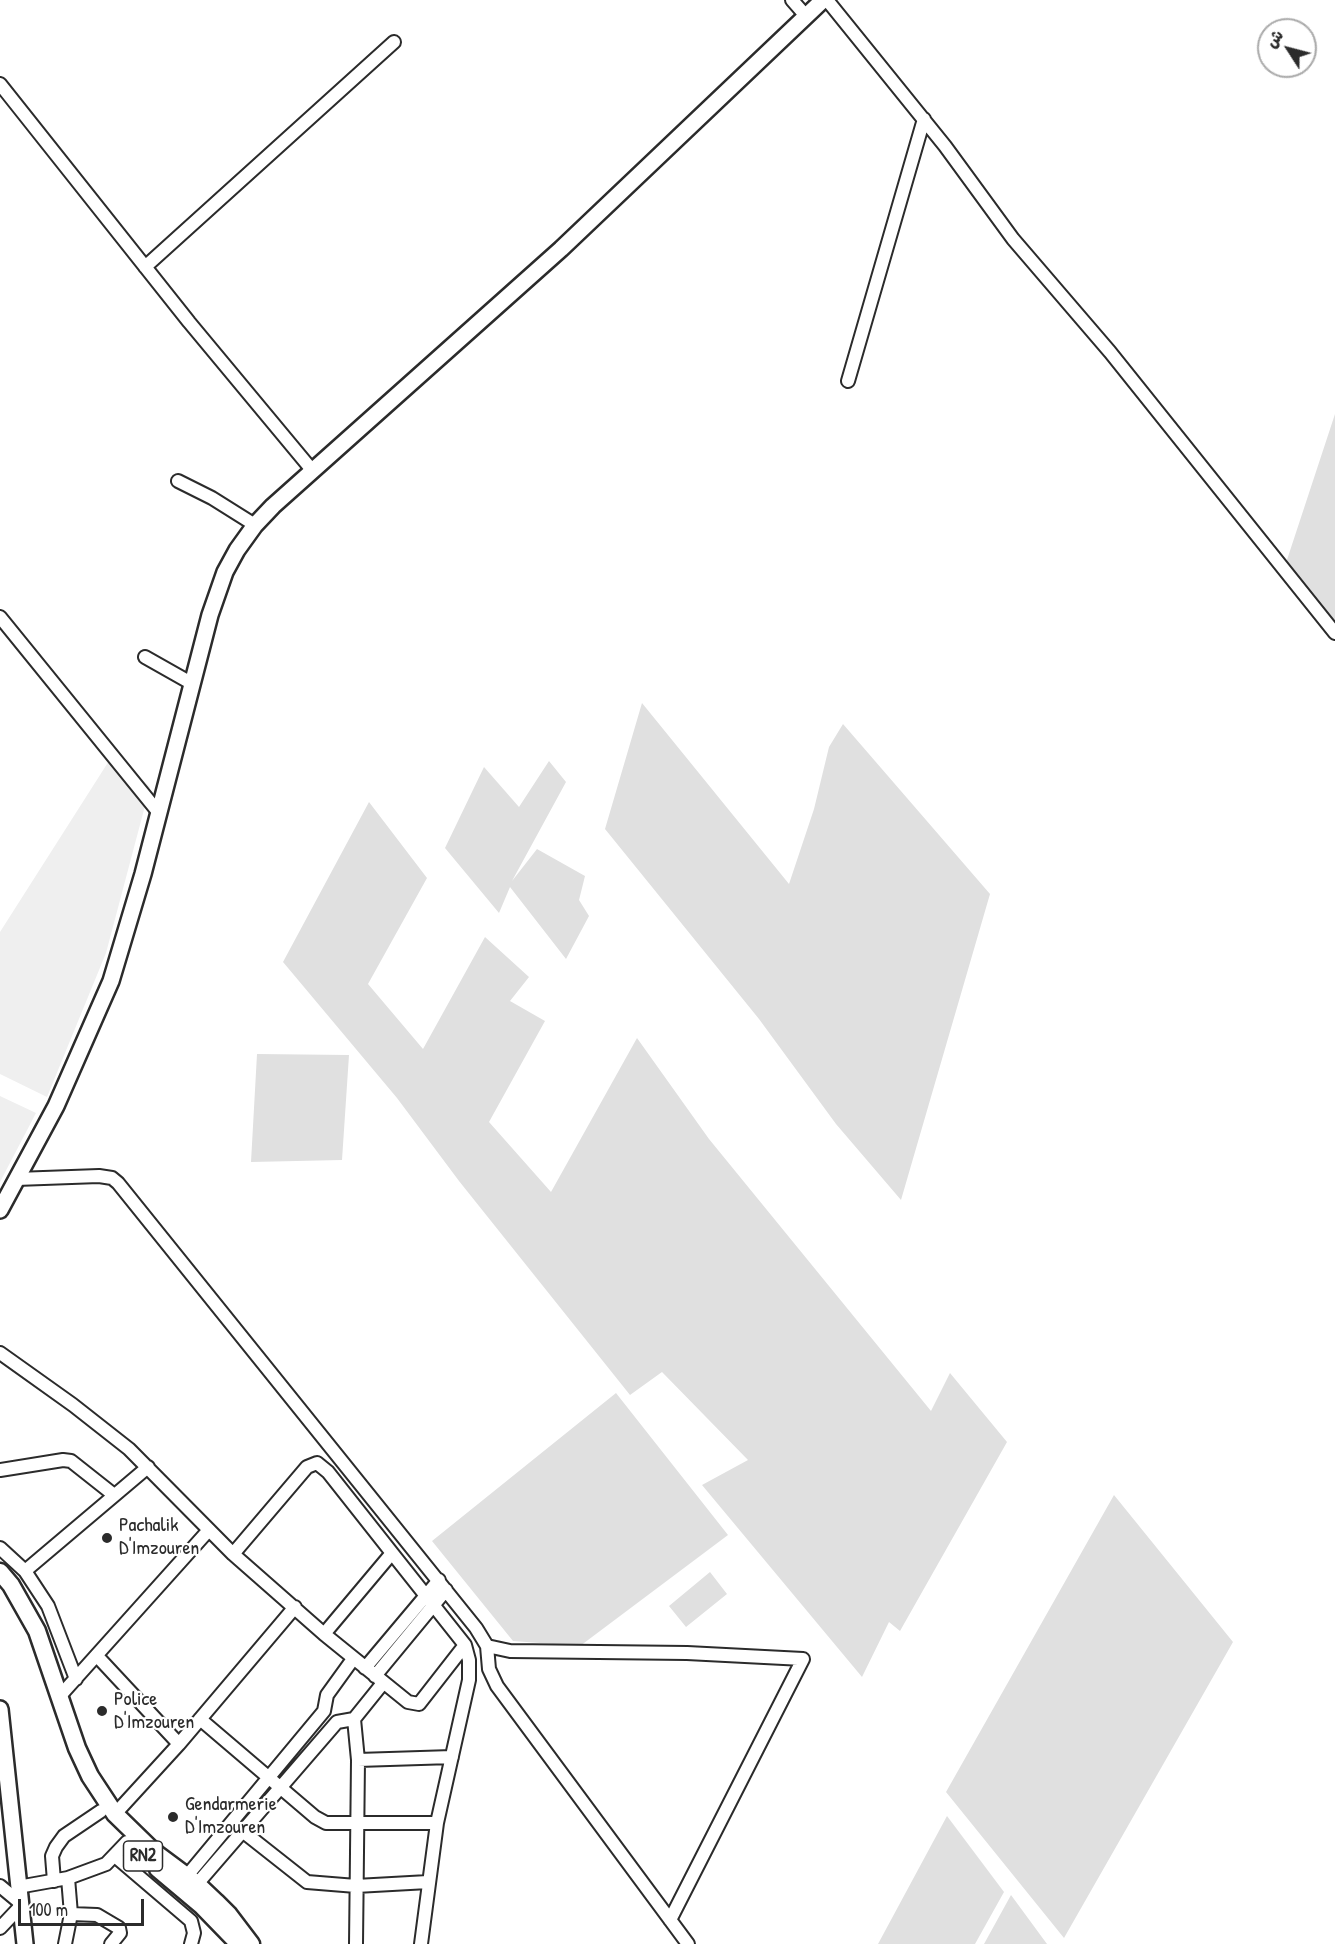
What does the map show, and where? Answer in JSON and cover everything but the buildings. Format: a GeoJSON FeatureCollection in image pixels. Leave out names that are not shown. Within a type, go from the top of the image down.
{"type":"FeatureCollection","features":[{"type":"Feature","properties":{"kind":"highway","name":"RN2"},"geometry":{"type":"LineString","coordinates":[[0,1572],[16,1594],[37,1631],[59,1697],[90,1776],[108,1813],[154,1852],[192,1880],[230,1915],[251,1944]]}},
{"type":"Feature","properties":{"kind":"highway","name":"RN2"},"geometry":{"type":"LineString","coordinates":[[0,1589],[25,1630],[72,1763],[127,1842],[202,1906],[238,1944]]}},
{"type":"Feature","properties":{"kind":"main road"},"geometry":{"type":"LineString","coordinates":[[2,1202],[61,1096],[111,981],[159,813],[191,683],[225,572],[255,525],[312,470],[561,249],[825,0]]}},
{"type":"Feature","properties":{"kind":"main road"},"geometry":{"type":"LineString","coordinates":[[0,1709],[4,1792],[25,1944]]}},
{"type":"Feature","properties":{"kind":"street"},"geometry":{"type":"LineString","coordinates":[[792,0],[806,16]]}},
{"type":"Feature","properties":{"kind":"street"},"geometry":{"type":"LineString","coordinates":[[825,0],[924,119],[1013,239],[1110,352],[1335,633]]}},
{"type":"Feature","properties":{"kind":"street"},"geometry":{"type":"LineString","coordinates":[[145,267],[394,42]]}},
{"type":"Feature","properties":{"kind":"street"},"geometry":{"type":"LineString","coordinates":[[0,84],[145,267],[312,470]]}},
{"type":"Feature","properties":{"kind":"street"},"geometry":{"type":"LineString","coordinates":[[848,381],[924,119]]}},
{"type":"Feature","properties":{"kind":"street"},"geometry":{"type":"LineString","coordinates":[[178,481],[255,525]]}},
{"type":"Feature","properties":{"kind":"street"},"geometry":{"type":"LineString","coordinates":[[0,616],[159,813]]}},
{"type":"Feature","properties":{"kind":"street"},"geometry":{"type":"LineString","coordinates":[[145,657],[191,683]]}},
{"type":"Feature","properties":{"kind":"street"},"geometry":{"type":"LineString","coordinates":[[16,1179],[99,1176],[112,1178],[118,1183],[442,1585],[487,1646],[489,1669],[497,1686],[688,1944]]}},
{"type":"Feature","properties":{"kind":"street"},"geometry":{"type":"LineString","coordinates":[[0,1353],[109,1432],[148,1467],[208,1531],[233,1554],[353,1659],[408,1702],[419,1704],[465,1645]]}},
{"type":"Feature","properties":{"kind":"street"},"geometry":{"type":"LineString","coordinates":[[0,1470],[63,1460],[71,1461],[114,1495]]}},
{"type":"Feature","properties":{"kind":"street"},"geometry":{"type":"LineString","coordinates":[[233,1554],[307,1467],[317,1463],[328,1472],[465,1645],[469,1660],[469,1680],[437,1823],[421,1944]]}},
{"type":"Feature","properties":{"kind":"street"},"geometry":{"type":"LineString","coordinates":[[26,1571],[148,1467]]}},
{"type":"Feature","properties":{"kind":"street"},"geometry":{"type":"LineString","coordinates":[[59,1697],[208,1531]]}},
{"type":"Feature","properties":{"kind":"street"},"geometry":{"type":"LineString","coordinates":[[0,1548],[26,1571],[48,1606],[76,1679]]}},
{"type":"Feature","properties":{"kind":"street"},"geometry":{"type":"LineString","coordinates":[[324,1634],[392,1553]]}},
{"type":"Feature","properties":{"kind":"street"},"geometry":{"type":"LineString","coordinates":[[365,1668],[442,1585]]}},
{"type":"Feature","properties":{"kind":"street"},"geometry":{"type":"LineString","coordinates":[[356,1944],[357,1760],[354,1719],[430,1599]]}},
{"type":"Feature","properties":{"kind":"street"},"geometry":{"type":"LineString","coordinates":[[54,1881],[52,1856],[64,1836],[108,1813],[179,1744],[295,1607]]}},
{"type":"Feature","properties":{"kind":"street"},"geometry":{"type":"LineString","coordinates":[[487,1646],[510,1651],[687,1653],[802,1659],[670,1920]]}},
{"type":"Feature","properties":{"kind":"street"},"geometry":{"type":"LineString","coordinates":[[97,1656],[179,1744]]}},
{"type":"Feature","properties":{"kind":"street"},"geometry":{"type":"LineString","coordinates":[[192,1880],[230,1823],[324,1711],[327,1695],[353,1659]]}},
{"type":"Feature","properties":{"kind":"street"},"geometry":{"type":"LineString","coordinates":[[324,1711],[337,1722]]}},
{"type":"Feature","properties":{"kind":"street"},"geometry":{"type":"LineString","coordinates":[[200,1719],[322,1821],[437,1823]]}},
{"type":"Feature","properties":{"kind":"street"},"geometry":{"type":"LineString","coordinates":[[192,1880],[242,1830],[337,1722],[354,1719]]}},
{"type":"Feature","properties":{"kind":"street"},"geometry":{"type":"LineString","coordinates":[[357,1760],[452,1757]]}},
{"type":"Feature","properties":{"kind":"street"},"geometry":{"type":"LineString","coordinates":[[230,1823],[242,1830],[296,1877],[307,1882],[356,1886],[428,1882]]}},
{"type":"Feature","properties":{"kind":"street"},"geometry":{"type":"LineString","coordinates":[[0,1928],[18,1898],[54,1881],[106,1864],[116,1857],[127,1842]]}},
{"type":"Feature","properties":{"kind":"street"},"geometry":{"type":"LineString","coordinates":[[116,1857],[191,1921],[194,1933],[191,1944]]}},
{"type":"Feature","properties":{"kind":"street"},"geometry":{"type":"LineString","coordinates":[[65,1944],[71,1914],[68,1878]]}},
{"type":"Feature","properties":{"kind":"street"},"geometry":{"type":"LineString","coordinates":[[0,1886],[18,1898]]}},
{"type":"Feature","properties":{"kind":"street"},"geometry":{"type":"LineString","coordinates":[[71,1914],[97,1916],[119,1928],[120,1933],[111,1944]]}},
{"type":"Feature","properties":{"kind":"shaded area"},"geometry":{"type":"Polygon","coordinates":[[[1335,414],[1335,641],[1282,575],[1335,414]]]}},
{"type":"Feature","properties":{"kind":"shaded area"},"geometry":{"type":"Polygon","coordinates":[[[642,703],[789,884],[814,809],[829,747],[843,724],[990,894],[901,1200],[836,1124],[759,1019],[605,829],[642,703]]]}},
{"type":"Feature","properties":{"kind":"shaded area"},"geometry":{"type":"Polygon","coordinates":[[[114,753],[150,787],[106,953],[47,1097],[0,1074],[0,932],[114,753]]]}},
{"type":"Feature","properties":{"kind":"shaded area"},"geometry":{"type":"Polygon","coordinates":[[[549,761],[566,782],[512,881],[537,849],[585,876],[579,900],[589,916],[566,959],[510,887],[499,913],[445,848],[484,767],[519,807],[549,761]]]}},
{"type":"Feature","properties":{"kind":"shaded area"},"geometry":{"type":"Polygon","coordinates":[[[369,802],[427,878],[368,984],[423,1049],[485,937],[529,977],[510,1001],[545,1021],[489,1122],[551,1192],[637,1038],[709,1139],[931,1411],[950,1373],[1007,1442],[900,1631],[889,1622],[862,1677],[702,1485],[748,1460],[662,1372],[630,1395],[459,1181],[397,1098],[283,962],[369,802]]]}},
{"type":"Feature","properties":{"kind":"shaded area"},"geometry":{"type":"Polygon","coordinates":[[[257,1054],[349,1055],[342,1160],[251,1162],[257,1054]]]}},
{"type":"Feature","properties":{"kind":"shaded area"},"geometry":{"type":"Polygon","coordinates":[[[0,1096],[36,1113],[0,1182],[0,1096]]]}},
{"type":"Feature","properties":{"kind":"shaded area"},"geometry":{"type":"Polygon","coordinates":[[[616,1393],[728,1535],[580,1646],[513,1641],[432,1541],[616,1393]]]}},
{"type":"Feature","properties":{"kind":"shaded area"},"geometry":{"type":"Polygon","coordinates":[[[1114,1495],[1233,1642],[1064,1938],[946,1792],[1114,1495]]]}},
{"type":"Feature","properties":{"kind":"shaded area"},"geometry":{"type":"Polygon","coordinates":[[[710,1572],[727,1594],[686,1627],[669,1606],[710,1572]]]}},
{"type":"Feature","properties":{"kind":"shaded area"},"geometry":{"type":"Polygon","coordinates":[[[947,1816],[1004,1892],[975,1944],[878,1944],[947,1816]]]}},
{"type":"Feature","properties":{"kind":"shaded area"},"geometry":{"type":"Polygon","coordinates":[[[1011,1895],[1047,1944],[984,1944],[1011,1895]]]}},
{"type":"Feature","properties":{"kind":"place","name":"Pachalik D'Imzouren"},"geometry":{"type":"Point","coordinates":[107,1538]}},
{"type":"Feature","properties":{"kind":"place","name":"Police D'Imzouren"},"geometry":{"type":"Point","coordinates":[102,1711]}},
{"type":"Feature","properties":{"kind":"place","name":"Gendarmerie D'Imzouren"},"geometry":{"type":"Point","coordinates":[173,1817]}}]}
